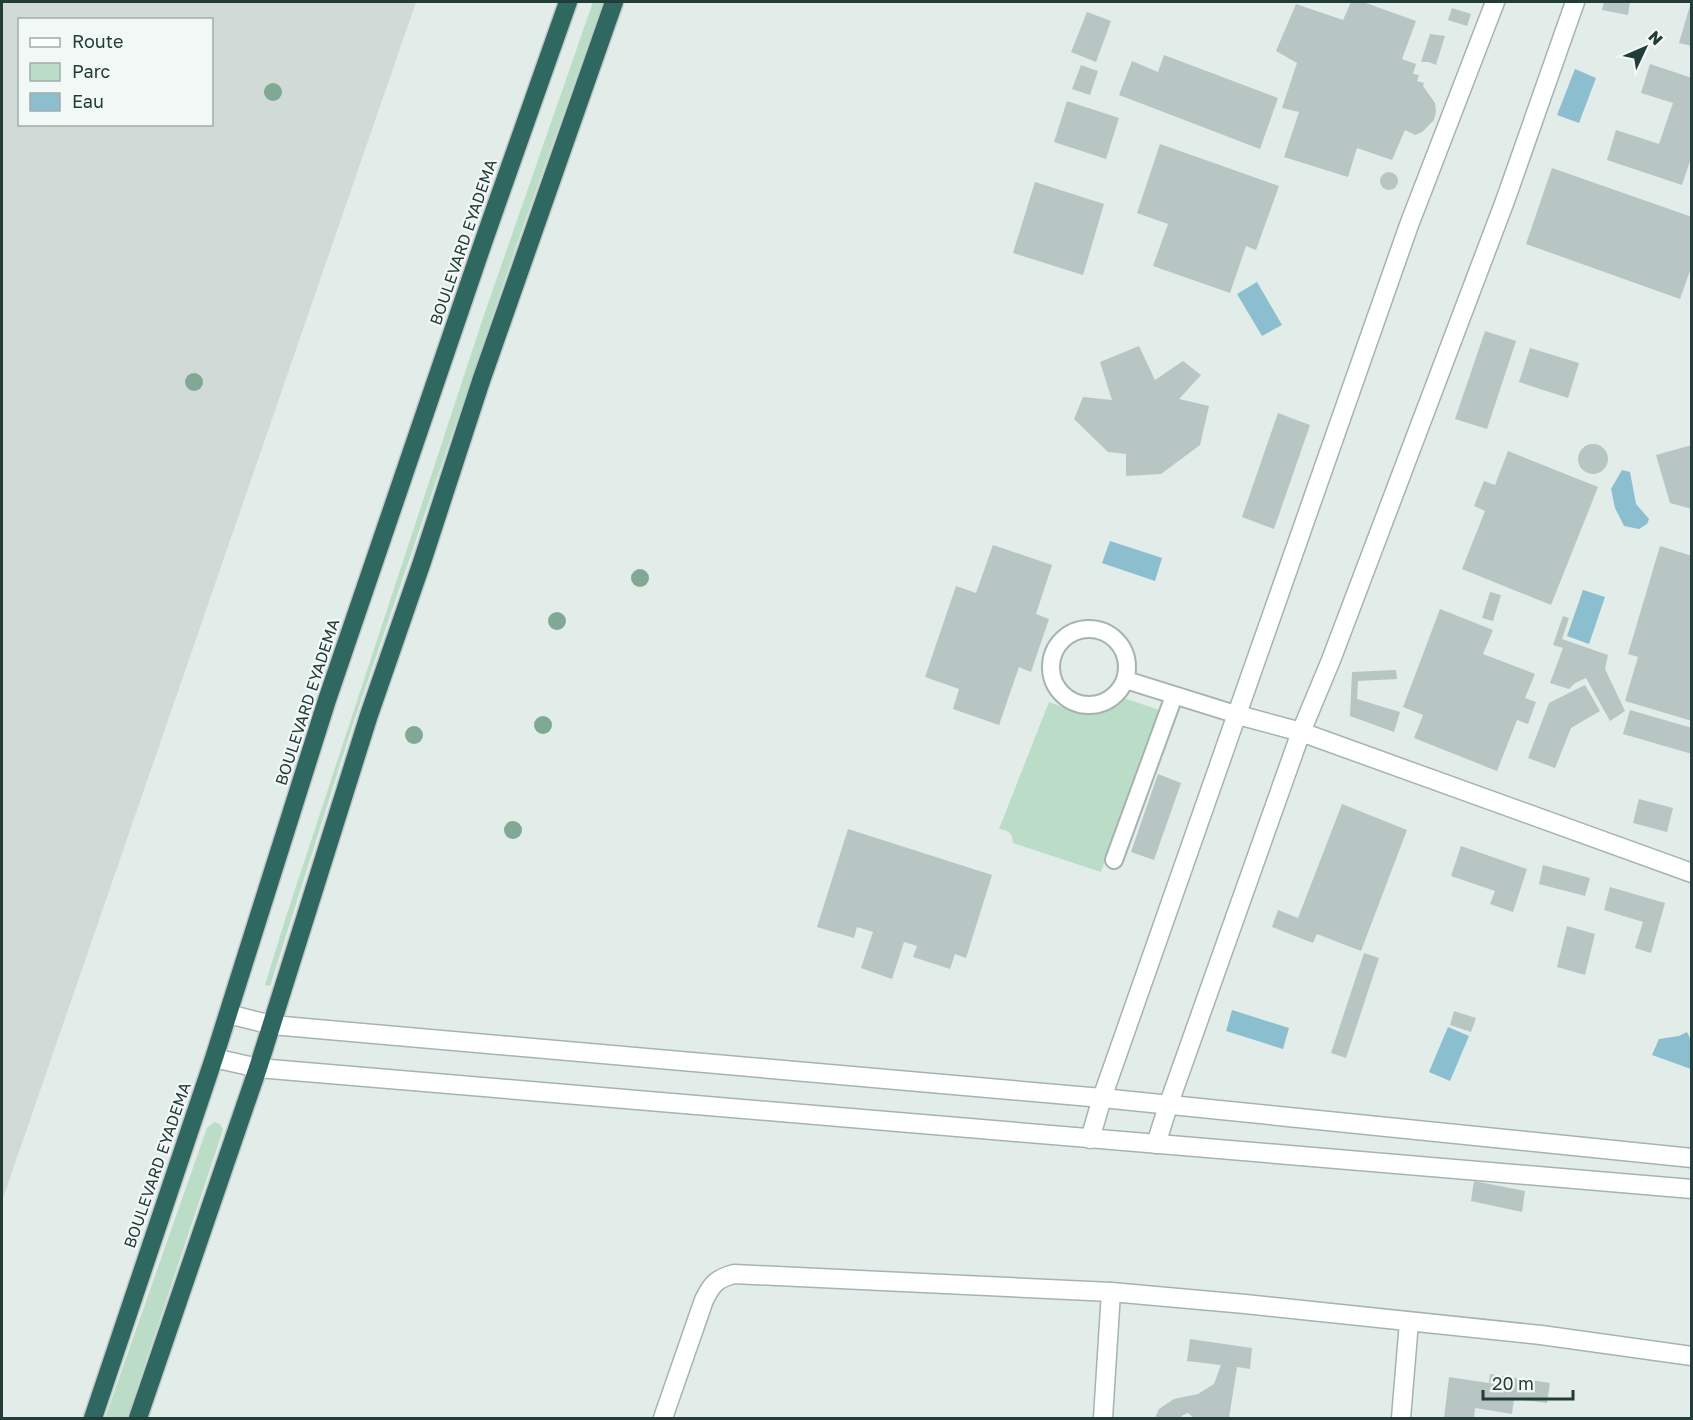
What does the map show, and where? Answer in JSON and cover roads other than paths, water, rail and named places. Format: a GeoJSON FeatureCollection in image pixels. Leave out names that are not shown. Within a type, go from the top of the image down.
{"type":"FeatureCollection","features":[{"type":"Feature","properties":{"kind":"highway","name":"BOULEVARD EYADEMA"},"geometry":{"type":"LineString","coordinates":[[93,1419],[214,1058],[327,700],[568,2]]}},
{"type":"Feature","properties":{"kind":"highway"},"geometry":{"type":"LineString","coordinates":[[138,1419],[258,1068],[369,715],[481,381],[614,2]]}},
{"type":"Feature","properties":{"kind":"street"},"geometry":{"type":"LineString","coordinates":[[1089,1139],[1409,225],[1496,2]]}},
{"type":"Feature","properties":{"kind":"street"},"geometry":{"type":"LineString","coordinates":[[1156,1144],[1301,732],[1331,660],[1504,201],[1575,2]]}},
{"type":"Feature","properties":{"kind":"street"},"geometry":{"type":"LineString","coordinates":[[1238,716],[1301,732],[1692,873]]}},
{"type":"Feature","properties":{"kind":"street"},"geometry":{"type":"LineString","coordinates":[[228,1014],[272,1025],[1102,1098],[1692,1158]]}},
{"type":"Feature","properties":{"kind":"street"},"geometry":{"type":"LineString","coordinates":[[214,1058],[258,1068],[1692,1189]]}},
{"type":"Feature","properties":{"kind":"street"},"geometry":{"type":"LineString","coordinates":[[663,1419],[704,1300],[711,1286],[721,1278],[734,1274],[1111,1292],[1541,1335],[1692,1356]]}},
{"type":"Feature","properties":{"kind":"street"},"geometry":{"type":"LineString","coordinates":[[1103,1419],[1111,1292]]}},
{"type":"Feature","properties":{"kind":"street"},"geometry":{"type":"LineString","coordinates":[[1401,1419],[1409,1322]]}},
{"type":"Feature","properties":{"kind":"lane"},"geometry":{"type":"LineString","coordinates":[[1087,628],[1102,631],[1115,639],[1124,651],[1128,666],[1126,680],[1118,694],[1105,702],[1090,706],[1076,703],[1063,695],[1054,683],[1051,669],[1053,654],[1061,641],[1073,632],[1087,628]]}},
{"type":"Feature","properties":{"kind":"lane"},"geometry":{"type":"LineString","coordinates":[[1126,680],[1238,716]]}},
{"type":"Feature","properties":{"kind":"lane"},"geometry":{"type":"LineString","coordinates":[[1114,860],[1174,696]]}},
{"type":"Feature","properties":{"kind":"water"},"geometry":{"type":"Polygon","coordinates":[[[1575,69],[1596,78],[1579,123],[1557,115],[1575,69]]]}},
{"type":"Feature","properties":{"kind":"water"},"geometry":{"type":"Polygon","coordinates":[[[1257,282],[1282,325],[1262,336],[1237,294],[1257,282]]]}},
{"type":"Feature","properties":{"kind":"water"},"geometry":{"type":"Polygon","coordinates":[[[1622,470],[1630,472],[1636,504],[1649,519],[1647,524],[1639,529],[1624,526],[1615,508],[1611,489],[1622,470]]]}},
{"type":"Feature","properties":{"kind":"water"},"geometry":{"type":"Polygon","coordinates":[[[1110,541],[1162,558],[1155,581],[1102,563],[1110,541]]]}},
{"type":"Feature","properties":{"kind":"water"},"geometry":{"type":"Polygon","coordinates":[[[1583,590],[1605,597],[1589,644],[1567,636],[1583,590]]]}},
{"type":"Feature","properties":{"kind":"water"},"geometry":{"type":"Polygon","coordinates":[[[1232,1010],[1289,1028],[1283,1049],[1226,1031],[1232,1010]]]}},
{"type":"Feature","properties":{"kind":"water"},"geometry":{"type":"Polygon","coordinates":[[[1448,1027],[1469,1036],[1450,1081],[1429,1072],[1448,1027]]]}},
{"type":"Feature","properties":{"kind":"water"},"geometry":{"type":"Polygon","coordinates":[[[1687,1032],[1691,1040],[1691,1069],[1652,1055],[1659,1039],[1679,1036],[1687,1032]]]}}]}
